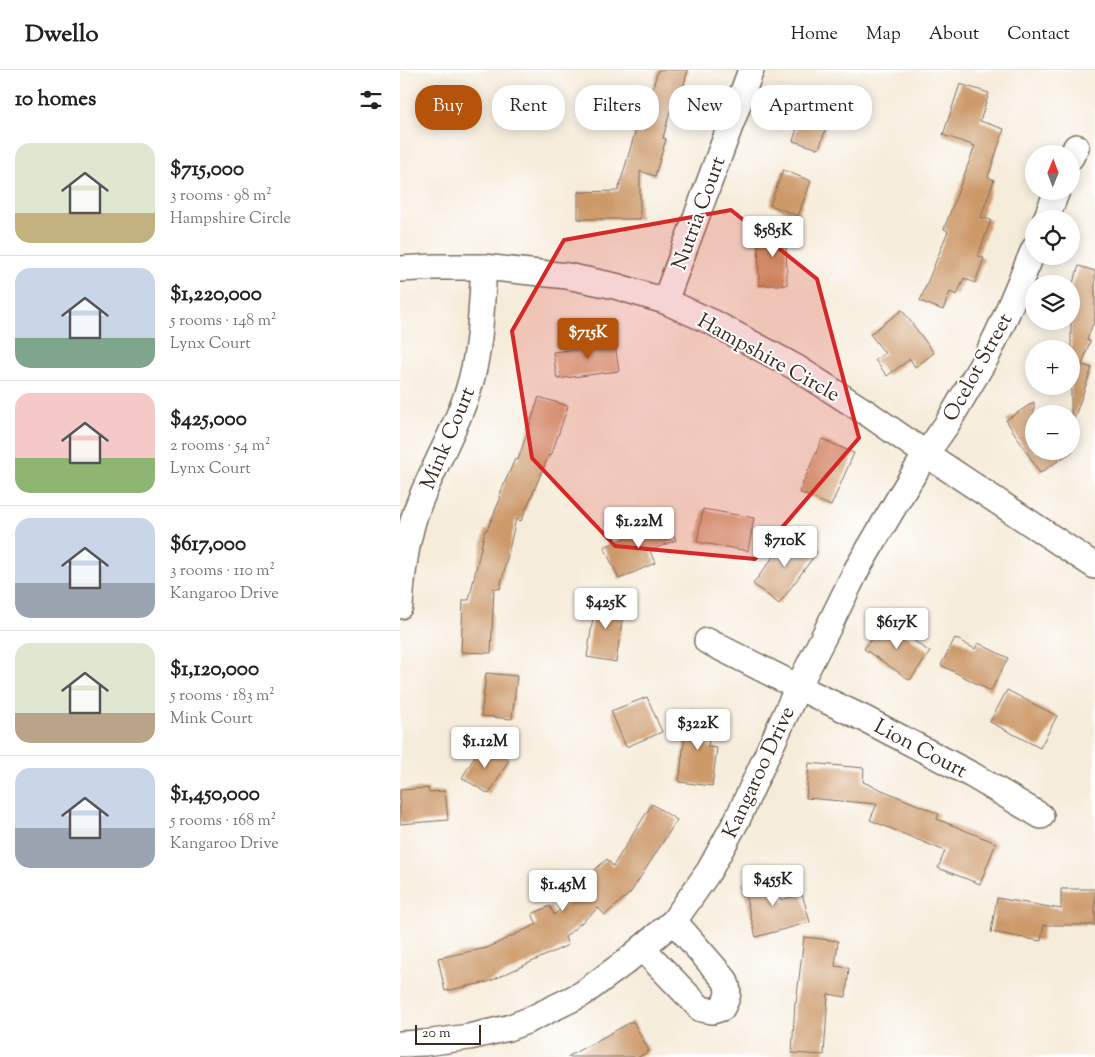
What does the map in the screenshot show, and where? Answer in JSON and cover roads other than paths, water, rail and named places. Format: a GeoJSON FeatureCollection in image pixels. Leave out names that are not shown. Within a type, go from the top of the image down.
{"type":"FeatureCollection","features":[{"type":"Feature","properties":{"kind":"street","name":"Nutria Court"},"geometry":{"type":"LineString","coordinates":[[665,300],[751,70]]}},
{"type":"Feature","properties":{"kind":"street","name":"Ocelot Street"},"geometry":{"type":"LineString","coordinates":[[926,454],[947,424],[987,356],[1027,265]]}},
{"type":"Feature","properties":{"kind":"street","name":"Hampshire Circle"},"geometry":{"type":"LineString","coordinates":[[400,269],[484,267],[567,276],[615,286],[665,300],[714,323],[797,368],[1095,566]]}},
{"type":"Feature","properties":{"kind":"street","name":"Mink Court"},"geometry":{"type":"LineString","coordinates":[[400,606],[402,574],[418,507],[459,417],[475,367],[481,324],[484,267]]}},
{"type":"Feature","properties":{"kind":"street","name":"Kangaroo Drive"},"geometry":{"type":"LineString","coordinates":[[400,1044],[425,1044],[460,1038],[508,1028],[529,1020],[582,994],[624,963],[674,921],[709,871],[738,818],[798,687],[857,569],[926,454]]}},
{"type":"Feature","properties":{"kind":"street","name":"Lion Court"},"geometry":{"type":"LineString","coordinates":[[707,641],[972,775],[1041,816]]}},
{"type":"Feature","properties":{"kind":"street"},"geometry":{"type":"LineString","coordinates":[[642,948],[701,1009],[712,1010],[722,1008],[728,998],[728,988],[725,980],[674,921]]}}]}
